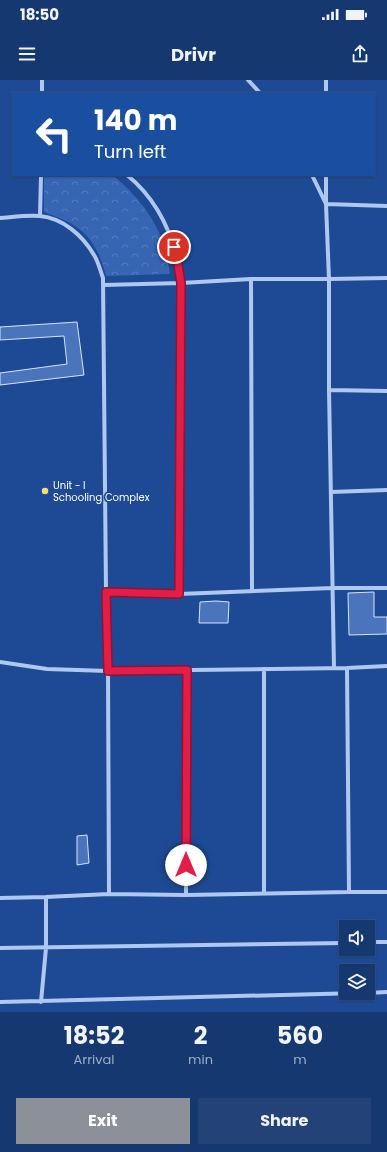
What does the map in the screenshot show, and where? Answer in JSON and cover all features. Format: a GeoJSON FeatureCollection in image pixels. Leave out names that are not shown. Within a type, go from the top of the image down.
{"type":"FeatureCollection","features":[{"type":"Feature","properties":{"kind":"street"},"geometry":{"type":"LineString","coordinates":[[42,80],[42,92]]}},
{"type":"Feature","properties":{"kind":"street"},"geometry":{"type":"LineString","coordinates":[[248,80],[259,92]]}},
{"type":"Feature","properties":{"kind":"street"},"geometry":{"type":"LineString","coordinates":[[326,80],[326,92]]}},
{"type":"Feature","properties":{"kind":"street"},"geometry":{"type":"LineString","coordinates":[[40,216],[41,176]]}},
{"type":"Feature","properties":{"kind":"street"},"geometry":{"type":"LineString","coordinates":[[128,176],[146,194],[160,213],[170,236],[177,259],[181,283],[179,594]]}},
{"type":"Feature","properties":{"kind":"street"},"geometry":{"type":"LineString","coordinates":[[312,176],[326,204]]}},
{"type":"Feature","properties":{"kind":"street"},"geometry":{"type":"LineString","coordinates":[[326,176],[329,279],[329,390],[334,668]]}},
{"type":"Feature","properties":{"kind":"street"},"geometry":{"type":"LineString","coordinates":[[326,204],[387,206]]}},
{"type":"Feature","properties":{"kind":"street"},"geometry":{"type":"LineString","coordinates":[[0,218],[40,216],[50,218],[63,224],[73,230],[86,242],[95,255],[103,278],[109,894]]}},
{"type":"Feature","properties":{"kind":"street"},"geometry":{"type":"LineString","coordinates":[[103,284],[181,283],[252,279],[387,278]]}},
{"type":"Feature","properties":{"kind":"street"},"geometry":{"type":"LineString","coordinates":[[252,279],[252,591]]}},
{"type":"Feature","properties":{"kind":"street"},"geometry":{"type":"LineString","coordinates":[[329,390],[387,391]]}},
{"type":"Feature","properties":{"kind":"street"},"geometry":{"type":"LineString","coordinates":[[331,492],[387,490]]}},
{"type":"Feature","properties":{"kind":"street"},"geometry":{"type":"LineString","coordinates":[[106,592],[179,594],[333,588],[387,588]]}},
{"type":"Feature","properties":{"kind":"street"},"geometry":{"type":"LineString","coordinates":[[0,662],[47,669],[108,671],[347,668],[387,666]]}},
{"type":"Feature","properties":{"kind":"street"},"geometry":{"type":"LineString","coordinates":[[347,668],[349,892]]}},
{"type":"Feature","properties":{"kind":"street"},"geometry":{"type":"LineString","coordinates":[[264,669],[264,893]]}},
{"type":"Feature","properties":{"kind":"street"},"geometry":{"type":"LineString","coordinates":[[186,895],[187,670]]}},
{"type":"Feature","properties":{"kind":"street"},"geometry":{"type":"LineString","coordinates":[[0,897],[46,897],[109,894],[186,895],[387,892]]}},
{"type":"Feature","properties":{"kind":"street"},"geometry":{"type":"LineString","coordinates":[[41,1002],[46,948],[46,897]]}},
{"type":"Feature","properties":{"kind":"street"},"geometry":{"type":"LineString","coordinates":[[375,942],[387,942]]}},
{"type":"Feature","properties":{"kind":"street"},"geometry":{"type":"LineString","coordinates":[[0,948],[339,943]]}},
{"type":"Feature","properties":{"kind":"street"},"geometry":{"type":"LineString","coordinates":[[375,993],[387,992]]}},
{"type":"Feature","properties":{"kind":"street"},"geometry":{"type":"LineString","coordinates":[[0,1002],[339,994]]}},
{"type":"Feature","properties":{"kind":"green space"},"geometry":{"type":"Polygon","coordinates":[[[44,176],[113,176],[139,201],[153,221],[159,232],[167,255],[170,274],[106,276],[102,261],[87,236],[71,224],[44,212],[44,176]]]}},
{"type":"Feature","properties":{"kind":"building"},"geometry":{"type":"Polygon","coordinates":[[[77,322],[84,375],[0,385],[0,373],[67,364],[64,336],[0,340],[0,327],[77,322]]]}},
{"type":"Feature","properties":{"kind":"building"},"geometry":{"type":"Polygon","coordinates":[[[374,592],[374,617],[387,617],[387,634],[349,635],[348,593],[374,592]]]}},
{"type":"Feature","properties":{"kind":"building"},"geometry":{"type":"Polygon","coordinates":[[[200,602],[229,602],[228,623],[199,623],[200,602]]]}},
{"type":"Feature","properties":{"kind":"building"},"geometry":{"type":"Polygon","coordinates":[[[87,835],[89,863],[77,865],[77,836],[87,835]]]}},
{"type":"Feature","properties":{"kind":"place","name":"Unit - I Schooling Complex"},"geometry":{"type":"Point","coordinates":[45,491]}},
{"type":"Feature","properties":{"kind":"route"},"geometry":{"type":"LineString","coordinates":[[174,247],[181,283],[179,594],[106,592],[108,671],[187,670],[186,865]]}}]}
